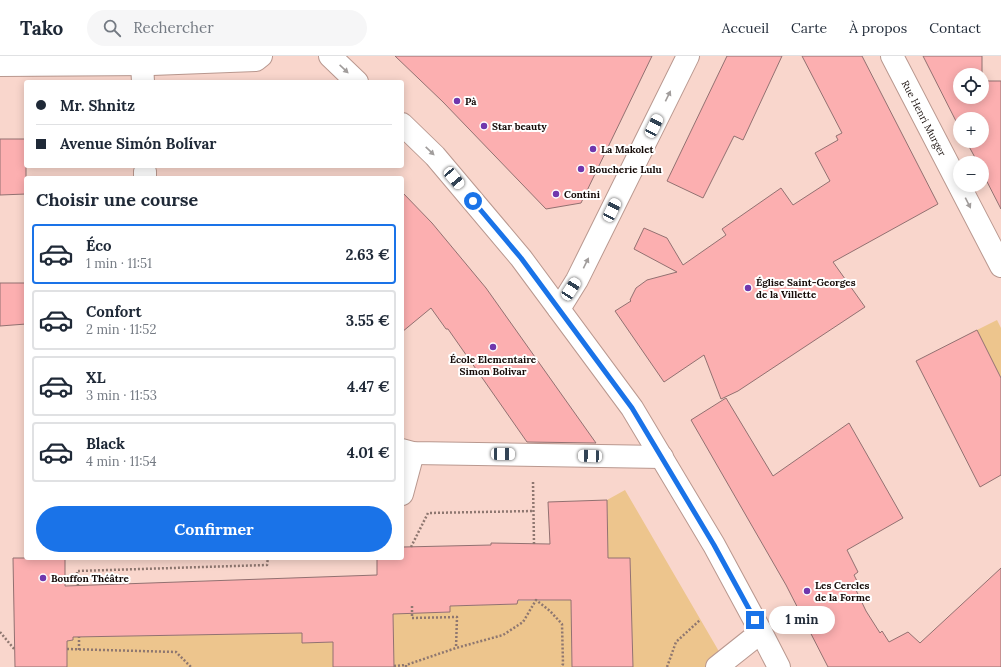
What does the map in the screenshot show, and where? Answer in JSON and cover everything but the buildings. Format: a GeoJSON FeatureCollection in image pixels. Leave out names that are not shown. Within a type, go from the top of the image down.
{"type":"FeatureCollection","features":[{"type":"Feature","properties":{"kind":"street"},"geometry":{"type":"LineString","coordinates":[[0,65],[142,73],[256,60],[261,56]]}},
{"type":"Feature","properties":{"kind":"street"},"geometry":{"type":"LineString","coordinates":[[330,56],[355,80]]}},
{"type":"Feature","properties":{"kind":"street"},"geometry":{"type":"LineString","coordinates":[[559,308],[578,280],[688,56]]}},
{"type":"Feature","properties":{"kind":"street","name":"Rue Henri Murger"},"geometry":{"type":"LineString","coordinates":[[892,56],[1001,266]]}},
{"type":"Feature","properties":{"kind":"street"},"geometry":{"type":"LineString","coordinates":[[404,126],[435,156],[521,258],[632,408],[714,545],[779,667]]}},
{"type":"Feature","properties":{"kind":"street"},"geometry":{"type":"LineString","coordinates":[[404,477],[407,452],[662,458]]}},
{"type":"Feature","properties":{"kind":"street"},"geometry":{"type":"LineString","coordinates":[[717,667],[761,632]]}},
{"type":"Feature","properties":{"kind":"path"},"geometry":{"type":"LineString","coordinates":[[532,455],[534,544]]}},
{"type":"Feature","properties":{"kind":"path"},"geometry":{"type":"LineString","coordinates":[[411,547],[428,513],[533,511]]}},
{"type":"Feature","properties":{"kind":"path"},"geometry":{"type":"LineString","coordinates":[[78,586],[77,571],[267,565],[268,560]]}},
{"type":"Feature","properties":{"kind":"path"},"geometry":{"type":"LineString","coordinates":[[394,666],[406,666],[456,648],[503,635],[523,622],[536,600],[550,611],[562,624],[563,664],[561,667]]}},
{"type":"Feature","properties":{"kind":"path"},"geometry":{"type":"LineString","coordinates":[[412,606],[412,618],[457,617],[456,648]]}},
{"type":"Feature","properties":{"kind":"path"},"geometry":{"type":"LineString","coordinates":[[666,667],[676,642],[700,620]]}},
{"type":"Feature","properties":{"kind":"path"},"geometry":{"type":"LineString","coordinates":[[0,632],[15,650]]}},
{"type":"Feature","properties":{"kind":"path"},"geometry":{"type":"LineString","coordinates":[[79,637],[79,650]]}},
{"type":"Feature","properties":{"kind":"path"},"geometry":{"type":"LineString","coordinates":[[67,649],[176,652],[191,667]]}},
{"type":"Feature","properties":{"kind":"shaded area"},"geometry":{"type":"Polygon","coordinates":[[[997,320],[1001,328],[1001,378],[977,330],[997,320]]]}},
{"type":"Feature","properties":{"kind":"shaded area"},"geometry":{"type":"Polygon","coordinates":[[[625,490],[727,667],[633,667],[630,558],[608,558],[607,500],[625,490]]]}},
{"type":"Feature","properties":{"kind":"shaded area"},"geometry":{"type":"Polygon","coordinates":[[[392,600],[437,613],[450,612],[450,606],[516,604],[517,601],[571,600],[572,667],[394,667],[392,600]]]}},
{"type":"Feature","properties":{"kind":"shaded area"},"geometry":{"type":"Polygon","coordinates":[[[302,633],[302,643],[333,642],[333,667],[67,667],[66,641],[73,640],[73,637],[302,633]]]}},
{"type":"Feature","properties":{"kind":"place","name":"Pà"},"geometry":{"type":"Point","coordinates":[457,101]}},
{"type":"Feature","properties":{"kind":"place","name":"Star beauty"},"geometry":{"type":"Point","coordinates":[484,126]}},
{"type":"Feature","properties":{"kind":"place","name":"La Makolet"},"geometry":{"type":"Point","coordinates":[593,149]}},
{"type":"Feature","properties":{"kind":"place","name":"Boucherie Lulu"},"geometry":{"type":"Point","coordinates":[581,169]}},
{"type":"Feature","properties":{"kind":"place","name":"Contini"},"geometry":{"type":"Point","coordinates":[556,194]}},
{"type":"Feature","properties":{"kind":"place","name":"Église Saint-Georges de la Villette"},"geometry":{"type":"Point","coordinates":[748,288]}},
{"type":"Feature","properties":{"kind":"place","name":"École Elementaire Simon Bolivar"},"geometry":{"type":"Point","coordinates":[493,347]}},
{"type":"Feature","properties":{"kind":"place","name":"Bouffon Théâtre"},"geometry":{"type":"Point","coordinates":[43,578]}},
{"type":"Feature","properties":{"kind":"place","name":"Les Cercles de la Forme"},"geometry":{"type":"Point","coordinates":[807,591]}},
{"type":"Feature","properties":{"kind":"route"},"geometry":{"type":"LineString","coordinates":[[473,201],[521,258],[632,408],[714,545],[755,620]]}}]}
